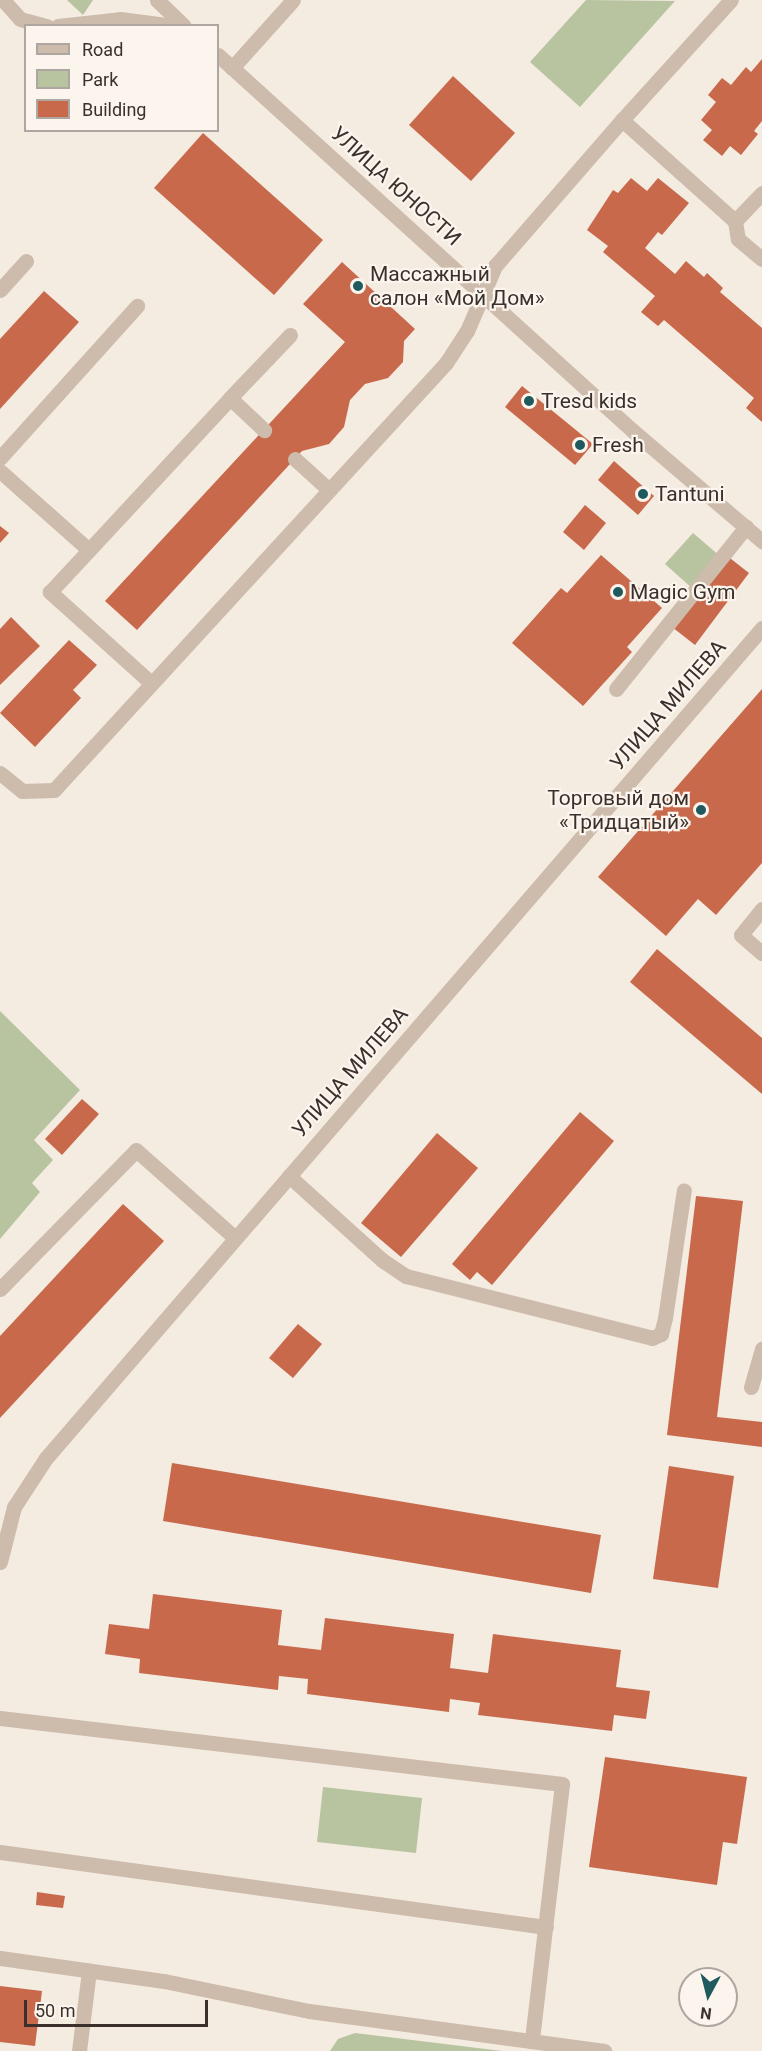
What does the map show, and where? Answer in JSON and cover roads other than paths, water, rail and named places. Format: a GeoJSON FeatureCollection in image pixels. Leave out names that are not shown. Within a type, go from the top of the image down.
{"type":"FeatureCollection","features":[{"type":"Feature","properties":{"kind":"street"},"geometry":{"type":"LineString","coordinates":[[3,0],[20,19],[39,24]]}},
{"type":"Feature","properties":{"kind":"street"},"geometry":{"type":"LineString","coordinates":[[157,0],[182,24]]}},
{"type":"Feature","properties":{"kind":"street"},"geometry":{"type":"LineString","coordinates":[[232,68],[293,0]]}},
{"type":"Feature","properties":{"kind":"street"},"geometry":{"type":"LineString","coordinates":[[0,773],[22,791],[54,790],[150,682],[446,363],[467,331],[495,266],[516,238],[731,0]]}},
{"type":"Feature","properties":{"kind":"street"},"geometry":{"type":"LineString","coordinates":[[74,24],[120,18],[160,24]]}},
{"type":"Feature","properties":{"kind":"street","name":"УЛИЦА ЮНОСТИ"},"geometry":{"type":"LineString","coordinates":[[219,57],[484,293],[633,431],[762,541]]}},
{"type":"Feature","properties":{"kind":"street"},"geometry":{"type":"LineString","coordinates":[[622,120],[735,221],[738,239],[762,259]]}},
{"type":"Feature","properties":{"kind":"street"},"geometry":{"type":"LineString","coordinates":[[735,221],[762,193]]}},
{"type":"Feature","properties":{"kind":"street"},"geometry":{"type":"LineString","coordinates":[[0,290],[26,261]]}},
{"type":"Feature","properties":{"kind":"street"},"geometry":{"type":"LineString","coordinates":[[0,458],[137,306]]}},
{"type":"Feature","properties":{"kind":"street"},"geometry":{"type":"LineString","coordinates":[[150,682],[50,591],[290,335]]}},
{"type":"Feature","properties":{"kind":"street"},"geometry":{"type":"LineString","coordinates":[[230,398],[264,430]]}},
{"type":"Feature","properties":{"kind":"street"},"geometry":{"type":"LineString","coordinates":[[296,459],[328,489]]}},
{"type":"Feature","properties":{"kind":"street"},"geometry":{"type":"LineString","coordinates":[[0,471],[89,550]]}},
{"type":"Feature","properties":{"kind":"street"},"geometry":{"type":"LineString","coordinates":[[616,689],[746,528]]}},
{"type":"Feature","properties":{"kind":"street","name":"УЛИЦА МИЛЕВА"},"geometry":{"type":"LineString","coordinates":[[0,1562],[14,1507],[46,1458],[762,627]]}},
{"type":"Feature","properties":{"kind":"street"},"geometry":{"type":"LineString","coordinates":[[762,909],[741,935],[762,953]]}},
{"type":"Feature","properties":{"kind":"street"},"geometry":{"type":"LineString","coordinates":[[0,1288],[136,1150],[235,1238]]}},
{"type":"Feature","properties":{"kind":"street"},"geometry":{"type":"LineString","coordinates":[[289,1176],[382,1260],[406,1276],[652,1338],[661,1334],[665,1318],[684,1190]]}},
{"type":"Feature","properties":{"kind":"street"},"geometry":{"type":"LineString","coordinates":[[751,1387],[762,1349]]}},
{"type":"Feature","properties":{"kind":"street"},"geometry":{"type":"LineString","coordinates":[[0,1718],[562,1784],[532,2041]]}},
{"type":"Feature","properties":{"kind":"street"},"geometry":{"type":"LineString","coordinates":[[0,1852],[546,1927]]}},
{"type":"Feature","properties":{"kind":"street"},"geometry":{"type":"LineString","coordinates":[[0,1958],[164,1981],[309,2011],[604,2051]]}},
{"type":"Feature","properties":{"kind":"street"},"geometry":{"type":"LineString","coordinates":[[79,2051],[89,1971]]}},
{"type":"Feature","properties":{"kind":"place","name":"Массажный салон «Мой Дом»"},"geometry":{"type":"Point","coordinates":[358,286]}},
{"type":"Feature","properties":{"kind":"place","name":"Tresd kids"},"geometry":{"type":"Point","coordinates":[529,401]}},
{"type":"Feature","properties":{"kind":"place","name":"Fresh"},"geometry":{"type":"Point","coordinates":[580,445]}},
{"type":"Feature","properties":{"kind":"place","name":"Tantuni"},"geometry":{"type":"Point","coordinates":[643,494]}},
{"type":"Feature","properties":{"kind":"place","name":"Magic Gym"},"geometry":{"type":"Point","coordinates":[618,592]}},
{"type":"Feature","properties":{"kind":"place","name":"Торговый дом «Тридцатый»"},"geometry":{"type":"Point","coordinates":[701,810]}}]}
